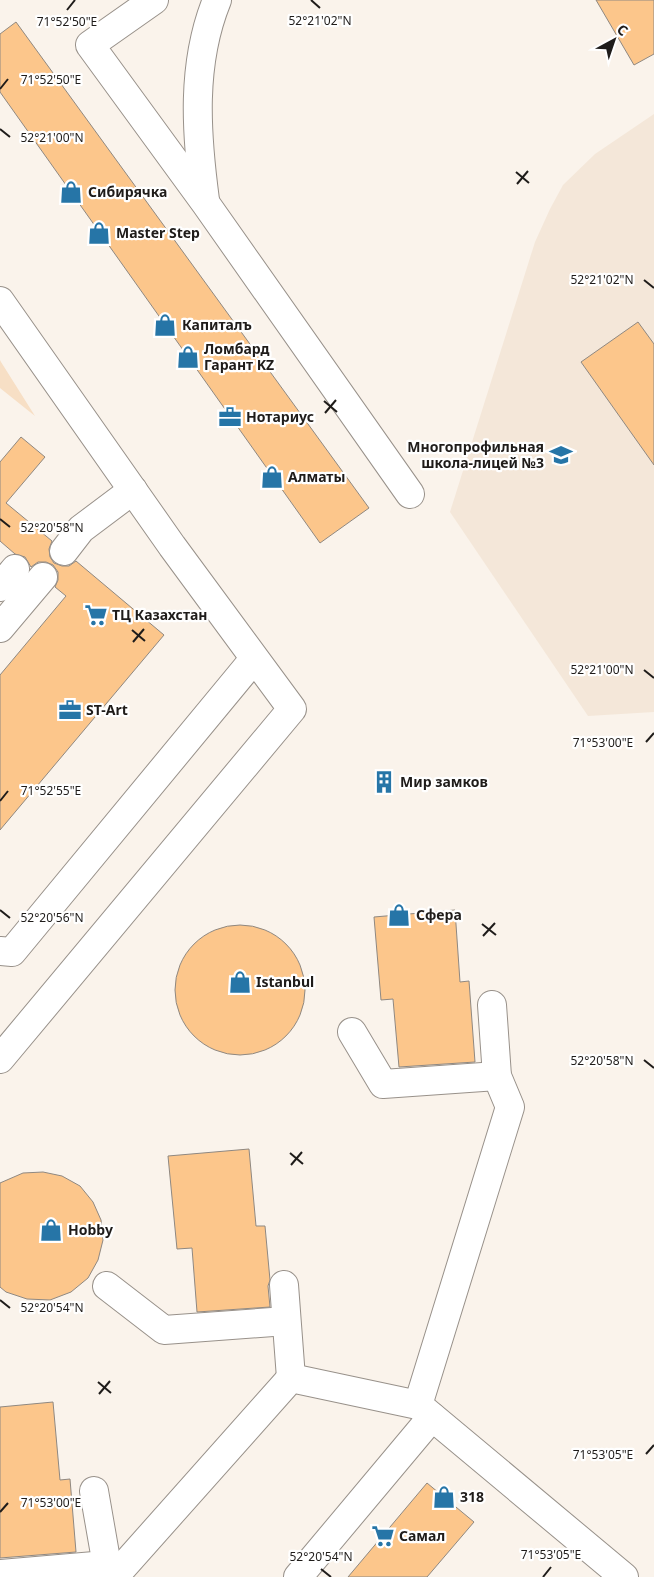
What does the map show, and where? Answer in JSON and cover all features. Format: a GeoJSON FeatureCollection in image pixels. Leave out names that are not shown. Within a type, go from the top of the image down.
{"type":"FeatureCollection","features":[{"type":"Feature","properties":{"kind":"street"},"geometry":{"type":"LineString","coordinates":[[154,0],[90,45],[206,204],[410,494]]}},
{"type":"Feature","properties":{"kind":"street"},"geometry":{"type":"LineString","coordinates":[[206,204],[199,152],[198,93],[201,54],[209,20],[217,0]]}},
{"type":"Feature","properties":{"kind":"street"},"geometry":{"type":"LineString","coordinates":[[0,301],[133,490],[292,710],[0,1059]]}},
{"type":"Feature","properties":{"kind":"street"},"geometry":{"type":"LineString","coordinates":[[64,551],[81,529],[133,490]]}},
{"type":"Feature","properties":{"kind":"street"},"geometry":{"type":"LineString","coordinates":[[0,628],[43,577]]}},
{"type":"Feature","properties":{"kind":"street"},"geometry":{"type":"LineString","coordinates":[[0,951],[12,952],[254,659]]}},
{"type":"Feature","properties":{"kind":"street"},"geometry":{"type":"LineString","coordinates":[[298,1577],[425,1411],[510,1107],[498,1076],[492,1005]]}},
{"type":"Feature","properties":{"kind":"street"},"geometry":{"type":"LineString","coordinates":[[352,1032],[383,1084],[498,1076]]}},
{"type":"Feature","properties":{"kind":"street"},"geometry":{"type":"LineString","coordinates":[[0,1574],[110,1573],[291,1378],[284,1285]]}},
{"type":"Feature","properties":{"kind":"street"},"geometry":{"type":"LineString","coordinates":[[107,1286],[164,1330],[286,1321]]}},
{"type":"Feature","properties":{"kind":"street"},"geometry":{"type":"LineString","coordinates":[[291,1378],[425,1411],[624,1577]]}},
{"type":"Feature","properties":{"kind":"street"},"geometry":{"type":"LineString","coordinates":[[94,1491],[110,1573]]}},
{"type":"Feature","properties":{"kind":"shaded area","name":"Многопрофильная школа-лицей №3"},"geometry":{"type":"Polygon","coordinates":[[[654,114],[654,712],[588,716],[450,512],[535,242],[550,209],[563,185],[595,154],[654,114]]]}},
{"type":"Feature","properties":{"kind":"shaded area"},"geometry":{"type":"Polygon","coordinates":[[[0,360],[1,362],[35,416],[0,388],[0,360]]]}},
{"type":"Feature","properties":{"kind":"building"},"geometry":{"type":"Polygon","coordinates":[[[596,0],[654,0],[654,54],[634,65],[596,0]]]}},
{"type":"Feature","properties":{"kind":"building"},"geometry":{"type":"Polygon","coordinates":[[[16,22],[369,508],[320,543],[0,92],[0,34],[16,22]]]}},
{"type":"Feature","properties":{"kind":"building"},"geometry":{"type":"Polygon","coordinates":[[[638,322],[654,344],[654,465],[581,362],[638,322]]]}},
{"type":"Feature","properties":{"kind":"building","name":"ТЦ Казахстан"},"geometry":{"type":"Polygon","coordinates":[[[21,437],[45,457],[6,503],[52,541],[49,549],[50,557],[54,563],[69,566],[76,561],[164,635],[0,830],[0,675],[66,596],[55,587],[58,580],[58,572],[53,565],[46,562],[38,562],[31,567],[25,557],[15,554],[0,541],[0,462],[21,437]]]}},
{"type":"Feature","properties":{"kind":"building"},"geometry":{"type":"Polygon","coordinates":[[[455,910],[460,982],[469,981],[475,1062],[399,1067],[393,999],[381,1000],[374,917],[455,910]]]}},
{"type":"Feature","properties":{"kind":"building","name":"Istanbul"},"geometry":{"type":"Polygon","coordinates":[[[240,925],[253,926],[265,930],[286,944],[300,965],[304,977],[304,1003],[300,1015],[286,1036],[265,1050],[253,1054],[240,1055],[227,1054],[215,1050],[194,1036],[180,1015],[176,1003],[175,990],[176,977],[180,965],[194,944],[215,930],[227,926],[240,925]]]}},
{"type":"Feature","properties":{"kind":"building"},"geometry":{"type":"Polygon","coordinates":[[[249,1149],[256,1226],[265,1226],[270,1280],[268,1286],[270,1307],[197,1312],[192,1248],[177,1249],[168,1156],[249,1149]]]}},
{"type":"Feature","properties":{"kind":"building","name":"Hobby"},"geometry":{"type":"Polygon","coordinates":[[[43,1172],[62,1176],[80,1186],[93,1202],[101,1220],[103,1240],[98,1260],[88,1278],[71,1292],[50,1300],[27,1299],[6,1292],[0,1287],[0,1183],[23,1173],[43,1172]]]}},
{"type":"Feature","properties":{"kind":"building"},"geometry":{"type":"Polygon","coordinates":[[[53,1402],[60,1480],[70,1479],[76,1552],[0,1558],[0,1407],[53,1402]]]}},
{"type":"Feature","properties":{"kind":"building"},"geometry":{"type":"Polygon","coordinates":[[[427,1483],[474,1522],[427,1577],[348,1577],[427,1483]]]}},
{"type":"Feature","properties":{"kind":"place","name":"Сибирячка"},"geometry":{"type":"Point","coordinates":[71,192]}},
{"type":"Feature","properties":{"kind":"place","name":"Master Step"},"geometry":{"type":"Point","coordinates":[99,233]}},
{"type":"Feature","properties":{"kind":"place","name":"Капиталъ"},"geometry":{"type":"Point","coordinates":[165,325]}},
{"type":"Feature","properties":{"kind":"place","name":"Ломбард Гарант KZ"},"geometry":{"type":"Point","coordinates":[188,357]}},
{"type":"Feature","properties":{"kind":"place","name":"Нотариус"},"geometry":{"type":"Point","coordinates":[230,417]}},
{"type":"Feature","properties":{"kind":"place","name":"Многопрофильная школа-лицей №3"},"geometry":{"type":"Point","coordinates":[561,455]}},
{"type":"Feature","properties":{"kind":"place","name":"Алматы"},"geometry":{"type":"Point","coordinates":[272,477]}},
{"type":"Feature","properties":{"kind":"place","name":"ТЦ Казахстан"},"geometry":{"type":"Point","coordinates":[96,615]}},
{"type":"Feature","properties":{"kind":"place","name":"ST-Art"},"geometry":{"type":"Point","coordinates":[70,710]}},
{"type":"Feature","properties":{"kind":"place","name":"Мир замков"},"geometry":{"type":"Point","coordinates":[384,782]}},
{"type":"Feature","properties":{"kind":"place","name":"Сфера"},"geometry":{"type":"Point","coordinates":[399,915]}},
{"type":"Feature","properties":{"kind":"place","name":"Istanbul"},"geometry":{"type":"Point","coordinates":[240,982]}},
{"type":"Feature","properties":{"kind":"place","name":"Hobby"},"geometry":{"type":"Point","coordinates":[51,1230]}},
{"type":"Feature","properties":{"kind":"place","name":"318"},"geometry":{"type":"Point","coordinates":[444,1497]}},
{"type":"Feature","properties":{"kind":"place","name":"Самал"},"geometry":{"type":"Point","coordinates":[383,1536]}}]}
